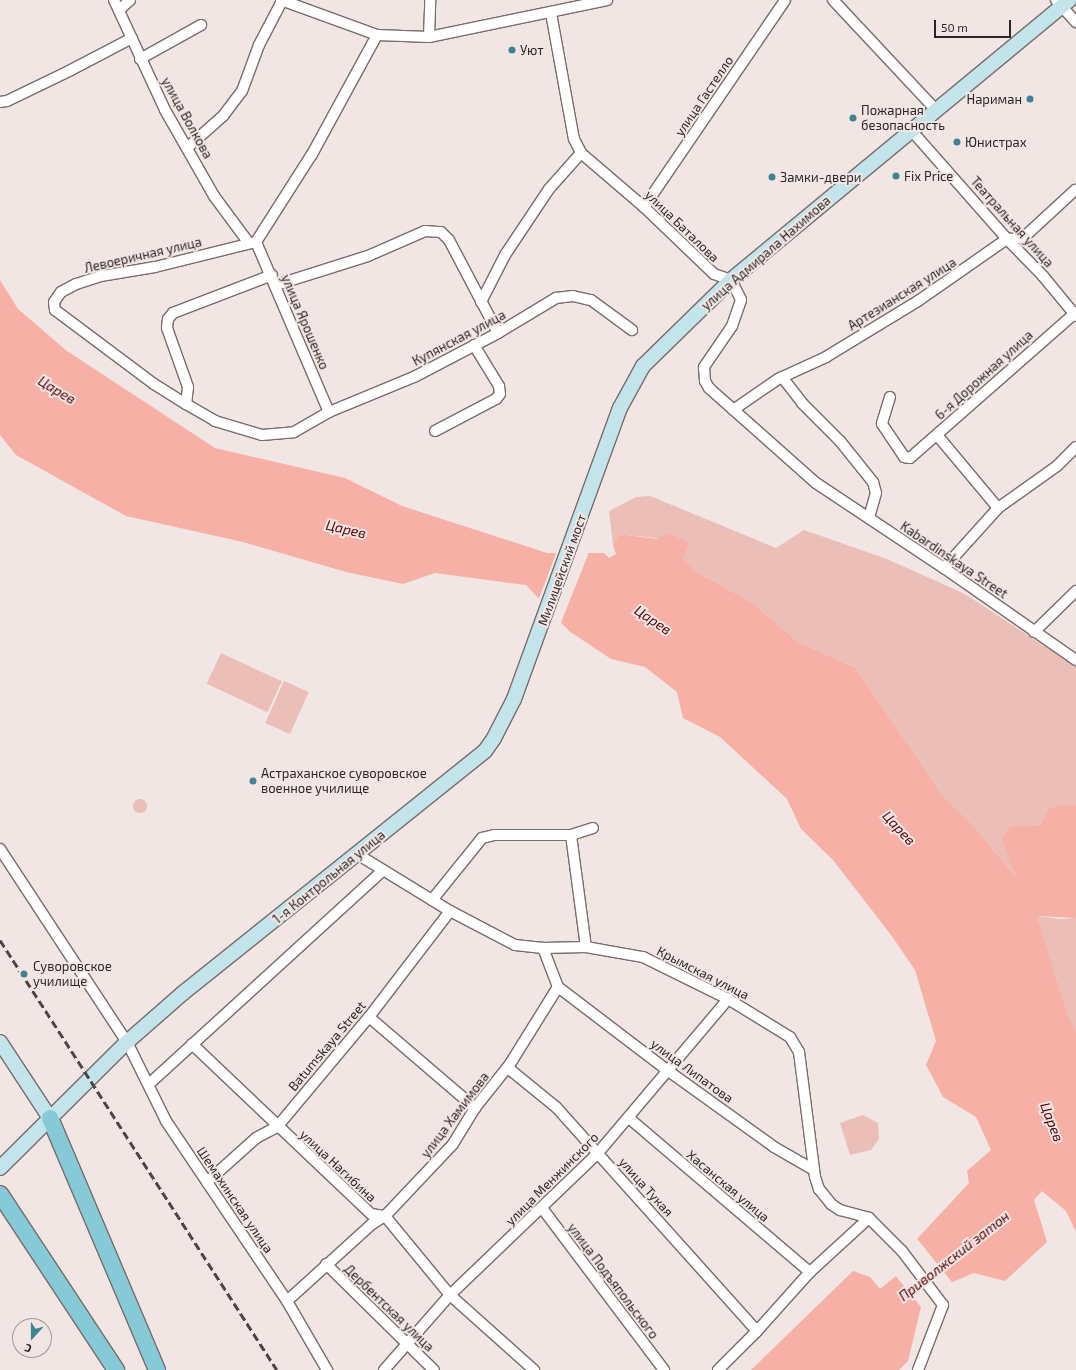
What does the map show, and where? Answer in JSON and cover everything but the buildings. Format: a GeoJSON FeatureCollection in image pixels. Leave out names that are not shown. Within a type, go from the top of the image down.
{"type":"FeatureCollection","features":[{"type":"Feature","properties":{"kind":"main road","name":"улица Адмирала Нахимова"},"geometry":{"type":"LineString","coordinates":[[609,442],[620,408],[643,366],[731,280],[1062,2]]}},
{"type":"Feature","properties":{"kind":"main road","name":"Милицейский мост"},"geometry":{"type":"LineString","coordinates":[[514,699],[609,442]]}},
{"type":"Feature","properties":{"kind":"main road","name":"1-я Контрольная улица"},"geometry":{"type":"LineString","coordinates":[[0,1168],[127,1042],[183,993],[485,751],[494,738],[514,699]]}},
{"type":"Feature","properties":{"kind":"main road"},"geometry":{"type":"LineString","coordinates":[[0,1042],[50,1118],[158,1370]]}},
{"type":"Feature","properties":{"kind":"main road"},"geometry":{"type":"LineString","coordinates":[[0,1194],[116,1370]]}},
{"type":"Feature","properties":{"kind":"street","name":"улица Волкова"},"geometry":{"type":"LineString","coordinates":[[114,0],[140,59],[165,110],[188,147],[214,196],[252,242]]}},
{"type":"Feature","properties":{"kind":"street"},"geometry":{"type":"LineString","coordinates":[[119,10],[130,0]]}},
{"type":"Feature","properties":{"kind":"street"},"geometry":{"type":"LineString","coordinates":[[188,147],[223,116],[242,91],[260,45],[281,0],[377,35],[429,37],[551,13],[607,0]]}},
{"type":"Feature","properties":{"kind":"street"},"geometry":{"type":"LineString","coordinates":[[429,37],[430,0]]}},
{"type":"Feature","properties":{"kind":"street","name":"улица Гастелло"},"geometry":{"type":"LineString","coordinates":[[644,207],[785,0]]}},
{"type":"Feature","properties":{"kind":"street"},"geometry":{"type":"LineString","coordinates":[[833,0],[934,109]]}},
{"type":"Feature","properties":{"kind":"street"},"geometry":{"type":"LineString","coordinates":[[1062,2],[1076,22]]}},
{"type":"Feature","properties":{"kind":"street","name":"улица Баталова"},"geometry":{"type":"LineString","coordinates":[[551,13],[574,139],[581,153],[644,207],[714,274],[731,280]]}},
{"type":"Feature","properties":{"kind":"street"},"geometry":{"type":"LineString","coordinates":[[140,59],[201,25]]}},
{"type":"Feature","properties":{"kind":"street"},"geometry":{"type":"LineString","coordinates":[[252,242],[312,154],[377,35]]}},
{"type":"Feature","properties":{"kind":"street"},"geometry":{"type":"LineString","coordinates":[[4,101],[132,38]]}},
{"type":"Feature","properties":{"kind":"street","name":"Театральная улица"},"geometry":{"type":"LineString","coordinates":[[911,130],[1007,239],[1044,276],[1075,314]]}},
{"type":"Feature","properties":{"kind":"street"},"geometry":{"type":"LineString","coordinates":[[481,302],[505,255],[548,189],[581,153]]}},
{"type":"Feature","properties":{"kind":"street","name":"Артезианская улица"},"geometry":{"type":"LineString","coordinates":[[733,410],[782,377],[826,357],[918,301],[1007,239],[1023,238],[1075,190]]}},
{"type":"Feature","properties":{"kind":"street"},"geometry":{"type":"LineString","coordinates":[[276,285],[368,256],[425,231],[440,232],[450,240],[498,333]]}},
{"type":"Feature","properties":{"kind":"street","name":"улица Ярошенко"},"geometry":{"type":"LineString","coordinates":[[252,242],[272,275],[329,412]]}},
{"type":"Feature","properties":{"kind":"street","name":"Левоеричная улица"},"geometry":{"type":"LineString","coordinates":[[252,242],[155,267],[102,276],[61,292],[54,302],[55,310],[154,384],[215,421],[262,435],[294,432]]}},
{"type":"Feature","properties":{"kind":"street"},"geometry":{"type":"LineString","coordinates":[[186,404],[188,387],[167,328],[168,319],[173,313],[272,275]]}},
{"type":"Feature","properties":{"kind":"street"},"geometry":{"type":"LineString","coordinates":[[731,280],[741,300],[738,314],[707,362],[703,374],[709,388],[733,410]]}},
{"type":"Feature","properties":{"kind":"street","name":"Купянская улица"},"geometry":{"type":"LineString","coordinates":[[294,432],[329,412],[414,377],[498,333],[556,298],[565,296],[591,300],[632,330]]}},
{"type":"Feature","properties":{"kind":"street","name":"6-я Дорожная улица"},"geometry":{"type":"LineString","coordinates":[[890,396],[882,424],[904,456],[910,458],[1075,314]]}},
{"type":"Feature","properties":{"kind":"street"},"geometry":{"type":"LineString","coordinates":[[435,432],[496,399],[500,394],[499,386],[474,345]]}},
{"type":"Feature","properties":{"kind":"street"},"geometry":{"type":"LineString","coordinates":[[782,377],[802,403],[840,441],[873,482],[876,493],[869,518]]}},
{"type":"Feature","properties":{"kind":"street","name":"Kabardinskaya Street"},"geometry":{"type":"LineString","coordinates":[[733,410],[816,483],[944,568],[1076,660]]}},
{"type":"Feature","properties":{"kind":"street"},"geometry":{"type":"LineString","coordinates":[[937,435],[998,508]]}},
{"type":"Feature","properties":{"kind":"street"},"geometry":{"type":"LineString","coordinates":[[944,568],[998,508],[1057,466],[1076,447]]}},
{"type":"Feature","properties":{"kind":"street"},"geometry":{"type":"LineString","coordinates":[[1034,632],[1076,591]]}},
{"type":"Feature","properties":{"kind":"street"},"geometry":{"type":"LineString","coordinates":[[432,900],[482,838],[494,835],[571,835],[593,828]]}},
{"type":"Feature","properties":{"kind":"street"},"geometry":{"type":"LineString","coordinates":[[571,835],[586,947]]}},
{"type":"Feature","properties":{"kind":"street","name":"Шемахинская улица"},"geometry":{"type":"LineString","coordinates":[[0,849],[127,1042],[166,1121],[287,1301],[327,1370]]}},
{"type":"Feature","properties":{"kind":"street","name":"Крымская улица"},"geometry":{"type":"LineString","coordinates":[[357,854],[450,911],[515,945],[543,948],[586,947],[643,957],[728,999],[790,1037],[797,1048],[814,1170],[819,1189],[831,1204],[840,1210],[869,1218]]}},
{"type":"Feature","properties":{"kind":"street"},"geometry":{"type":"LineString","coordinates":[[149,1084],[383,870]]}},
{"type":"Feature","properties":{"kind":"street","name":"Batumskaya Street"},"geometry":{"type":"LineString","coordinates":[[208,1182],[256,1138],[277,1127],[369,1017],[450,911]]}},
{"type":"Feature","properties":{"kind":"street"},"geometry":{"type":"LineString","coordinates":[[543,948],[558,987]]}},
{"type":"Feature","properties":{"kind":"street","name":"улица Хамимова"},"geometry":{"type":"LineString","coordinates":[[287,1301],[326,1264],[372,1224],[385,1216],[453,1144],[475,1108],[508,1068],[558,987]]}},
{"type":"Feature","properties":{"kind":"street","name":"улица Липатова"},"geometry":{"type":"LineString","coordinates":[[558,987],[667,1070],[774,1146],[814,1170]]}},
{"type":"Feature","properties":{"kind":"street","name":"улица Менжинского"},"geometry":{"type":"LineString","coordinates":[[384,1370],[405,1344],[450,1295],[542,1208],[630,1119],[667,1070],[728,999]]}},
{"type":"Feature","properties":{"kind":"street"},"geometry":{"type":"LineString","coordinates":[[369,1017],[475,1108]]}},
{"type":"Feature","properties":{"kind":"street","name":"улица Нагибина"},"geometry":{"type":"LineString","coordinates":[[192,1044],[277,1127],[371,1214],[385,1216],[450,1295],[534,1370]]}},
{"type":"Feature","properties":{"kind":"street","name":"улица Тукая"},"geometry":{"type":"LineString","coordinates":[[508,1068],[556,1107],[757,1332]]}},
{"type":"Feature","properties":{"kind":"street","name":"Хасанская улица"},"geometry":{"type":"LineString","coordinates":[[630,1119],[810,1272]]}},
{"type":"Feature","properties":{"kind":"street","name":"улица Подъяпольского"},"geometry":{"type":"LineString","coordinates":[[542,1208],[664,1370]]}},
{"type":"Feature","properties":{"kind":"street"},"geometry":{"type":"LineString","coordinates":[[718,1370],[757,1332],[810,1272],[869,1218],[902,1251],[943,1305],[918,1370]]}},
{"type":"Feature","properties":{"kind":"street","name":"Дербентская улица"},"geometry":{"type":"LineString","coordinates":[[326,1264],[405,1344],[434,1370]]}},
{"type":"Feature","properties":{"kind":"shaded area"},"geometry":{"type":"Polygon","coordinates":[[[650,496],[776,548],[804,530],[887,559],[965,594],[1076,667],[1076,805],[1065,804],[1049,808],[1039,826],[1012,826],[1017,878],[973,825],[942,795],[856,668],[798,642],[753,603],[695,571],[683,558],[690,542],[619,534],[613,545],[609,511],[636,497],[650,496]]]}},
{"type":"Feature","properties":{"kind":"shaded area"},"geometry":{"type":"Polygon","coordinates":[[[221,653],[282,681],[267,712],[207,684],[221,653]]]}},
{"type":"Feature","properties":{"kind":"shaded area"},"geometry":{"type":"Polygon","coordinates":[[[284,681],[309,692],[290,734],[265,723],[284,681]]]}},
{"type":"Feature","properties":{"kind":"shaded area"},"geometry":{"type":"Polygon","coordinates":[[[140,799],[145,801],[147,806],[145,811],[140,813],[135,811],[133,806],[135,801],[140,799]]]}},
{"type":"Feature","properties":{"kind":"shaded area"},"geometry":{"type":"Polygon","coordinates":[[[1037,916],[1061,919],[1076,918],[1076,1030],[1069,1018],[1037,916]]]}},
{"type":"Feature","properties":{"kind":"shaded area"},"geometry":{"type":"Polygon","coordinates":[[[863,1115],[878,1123],[879,1139],[871,1150],[850,1155],[840,1123],[863,1115]]]}},
{"type":"Feature","properties":{"kind":"water"},"geometry":{"type":"Polygon","coordinates":[[[0,280],[18,309],[67,351],[215,448],[345,478],[402,506],[547,553],[604,553],[609,558],[616,554],[613,545],[619,534],[657,539],[667,533],[690,543],[683,558],[695,571],[753,603],[798,642],[856,668],[942,795],[973,825],[1016,877],[1002,838],[1006,831],[1012,826],[1039,826],[1049,808],[1065,804],[1076,805],[1076,918],[1037,916],[1069,1018],[1076,1030],[1076,1232],[1066,1211],[1042,1191],[1034,1200],[1047,1242],[1005,1281],[974,1273],[952,1282],[921,1307],[908,1361],[899,1370],[751,1370],[853,1271],[870,1277],[880,1289],[927,1251],[917,1239],[969,1183],[967,1171],[991,1150],[976,1117],[943,1097],[926,1065],[936,1041],[915,970],[891,935],[833,860],[801,829],[787,799],[720,737],[683,718],[677,692],[645,667],[611,659],[569,631],[526,585],[435,573],[403,584],[346,572],[243,542],[126,516],[16,455],[0,435],[0,280]]]}},
{"type":"Feature","properties":{"kind":"pier"},"geometry":{"type":"Polygon","coordinates":[[[557,551],[589,552],[560,625],[538,601],[557,551]]]}},
{"type":"Feature","properties":{"kind":"pier"},"geometry":{"type":"Polygon","coordinates":[[[917,1239],[952,1282],[921,1307],[895,1275],[924,1251],[917,1239]]]}},
{"type":"Feature","properties":{"kind":"railway"},"geometry":{"type":"LineString","coordinates":[[0,940],[277,1370]]}},
{"type":"Feature","properties":{"kind":"place","name":"Уют"},"geometry":{"type":"Point","coordinates":[512,50]}},
{"type":"Feature","properties":{"kind":"place","name":"Нариман"},"geometry":{"type":"Point","coordinates":[1030,99]}},
{"type":"Feature","properties":{"kind":"place","name":"Пожарная безопасность"},"geometry":{"type":"Point","coordinates":[853,118]}},
{"type":"Feature","properties":{"kind":"place","name":"Юнистрах"},"geometry":{"type":"Point","coordinates":[957,142]}},
{"type":"Feature","properties":{"kind":"place","name":"Fix Price"},"geometry":{"type":"Point","coordinates":[896,176]}},
{"type":"Feature","properties":{"kind":"place","name":"Замки-двери"},"geometry":{"type":"Point","coordinates":[772,177]}},
{"type":"Feature","properties":{"kind":"place","name":"Астраханское суворовское военное училище"},"geometry":{"type":"Point","coordinates":[253,781]}},
{"type":"Feature","properties":{"kind":"place","name":"Суворовское училище"},"geometry":{"type":"Point","coordinates":[24,974]}},
{"type":"Feature","properties":{"kind":"water label","name":"Царев"},"geometry":{"type":"Point","coordinates":[57,390]}},
{"type":"Feature","properties":{"kind":"water label","name":"Царев"},"geometry":{"type":"Point","coordinates":[346,529]}},
{"type":"Feature","properties":{"kind":"water label","name":"Царев"},"geometry":{"type":"Point","coordinates":[653,620]}},
{"type":"Feature","properties":{"kind":"water label","name":"Царев"},"geometry":{"type":"Point","coordinates":[899,828]}},
{"type":"Feature","properties":{"kind":"water label","name":"Царев"},"geometry":{"type":"Point","coordinates":[1052,1122]}},
{"type":"Feature","properties":{"kind":"water label","name":"Приволжский затон"},"geometry":{"type":"Point","coordinates":[954,1256]}}]}
